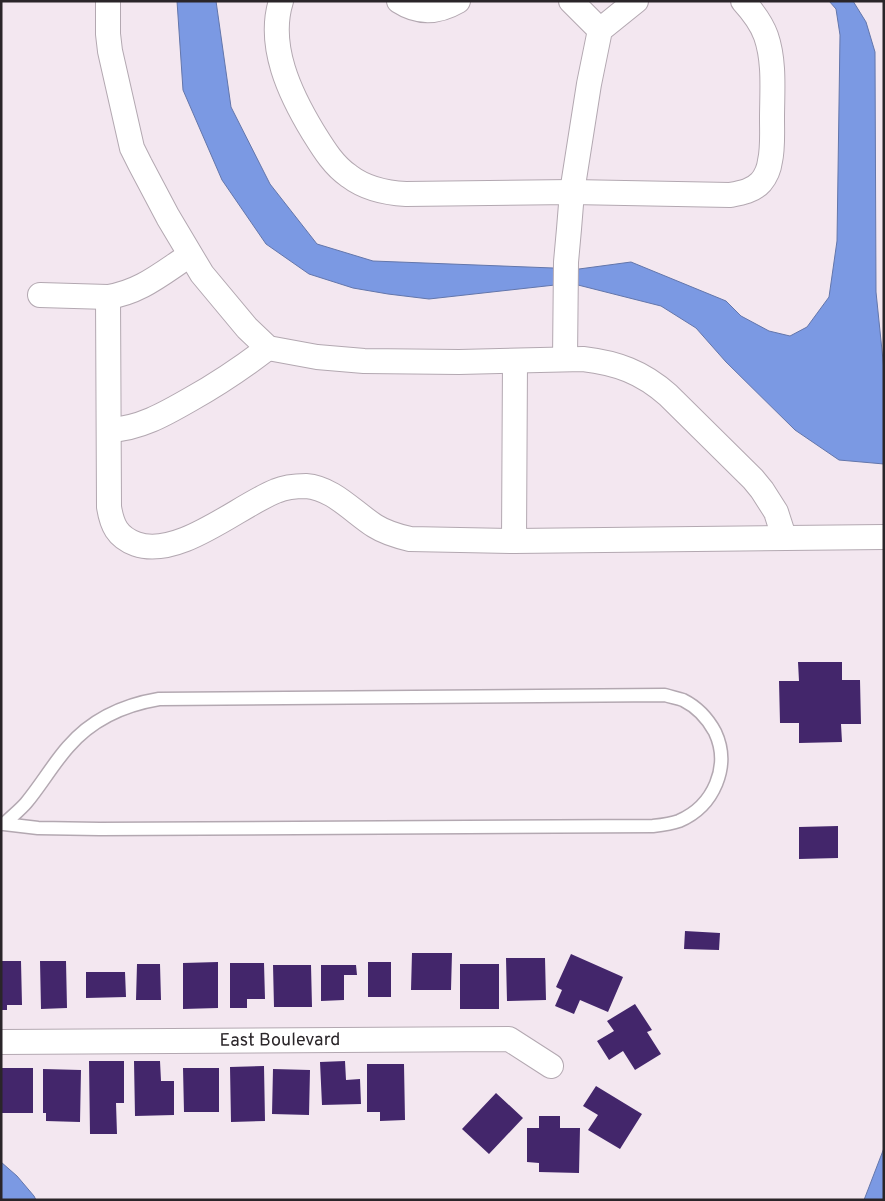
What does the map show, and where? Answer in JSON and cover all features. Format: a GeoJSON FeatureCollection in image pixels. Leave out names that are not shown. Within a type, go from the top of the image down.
{"type":"FeatureCollection","features":[{"type":"Feature","properties":{"kind":"street"},"geometry":{"type":"LineString","coordinates":[[108,1],[110,52],[132,148],[155,194],[190,255],[215,290],[247,328],[268,348],[317,358],[364,361],[459,362],[583,359],[615,364],[657,385],[753,479],[776,512],[784,537]]}},
{"type":"Feature","properties":{"kind":"street"},"geometry":{"type":"LineString","coordinates":[[281,1],[277,23],[277,37],[288,82],[295,100],[328,156],[338,168],[350,177],[377,190],[390,193],[416,194],[572,192],[730,194],[752,189],[760,183],[766,174],[772,150],[772,65],[766,34],[760,22],[742,1]]}},
{"type":"Feature","properties":{"kind":"street"},"geometry":{"type":"LineString","coordinates":[[400,1],[415,9],[425,11],[446,7],[458,1]]}},
{"type":"Feature","properties":{"kind":"street"},"geometry":{"type":"LineString","coordinates":[[572,1],[600,30]]}},
{"type":"Feature","properties":{"kind":"street"},"geometry":{"type":"LineString","coordinates":[[565,359],[566,262],[572,192],[588,84],[600,30],[636,1]]}},
{"type":"Feature","properties":{"kind":"street"},"geometry":{"type":"LineString","coordinates":[[40,295],[108,297],[131,292],[142,287],[190,255]]}},
{"type":"Feature","properties":{"kind":"street"},"geometry":{"type":"LineString","coordinates":[[108,297],[108,507],[114,528],[130,542],[153,546],[179,541],[208,529],[276,490],[298,486],[309,486],[332,495],[384,531],[396,536],[426,540],[514,541],[884,537]]}},
{"type":"Feature","properties":{"kind":"street"},"geometry":{"type":"LineString","coordinates":[[108,430],[121,430],[162,416],[217,384],[268,348]]}},
{"type":"Feature","properties":{"kind":"street"},"geometry":{"type":"LineString","coordinates":[[514,541],[515,360]]}},
{"type":"Feature","properties":{"kind":"street","name":"East Boulevard"},"geometry":{"type":"LineString","coordinates":[[1,1042],[508,1039],[551,1066]]}},
{"type":"Feature","properties":{"kind":"lane"},"geometry":{"type":"LineString","coordinates":[[665,695],[683,700],[698,710],[710,724],[718,740],[721,759],[718,782],[709,798],[696,811],[667,825],[100,829],[38,828],[3,824],[26,803],[69,746],[94,723],[123,707],[159,699],[665,695]]}},
{"type":"Feature","properties":{"kind":"water"},"geometry":{"type":"Polygon","coordinates":[[[177,1],[216,1],[231,107],[270,184],[317,244],[373,261],[579,269],[631,262],[726,301],[741,316],[769,331],[790,336],[807,327],[829,297],[837,241],[840,35],[836,9],[829,1],[853,1],[866,22],[875,52],[876,292],[884,370],[884,464],[839,460],[795,430],[726,362],[696,328],[661,306],[578,285],[555,285],[429,299],[353,288],[309,274],[266,244],[222,180],[183,90],[177,1]]]}},
{"type":"Feature","properties":{"kind":"water"},"geometry":{"type":"Polygon","coordinates":[[[884,1148],[884,1200],[864,1200],[884,1148]]]}},
{"type":"Feature","properties":{"kind":"water"},"geometry":{"type":"Polygon","coordinates":[[[1,1162],[17,1176],[36,1200],[1,1200],[1,1162]]]}},
{"type":"Feature","properties":{"kind":"building"},"geometry":{"type":"Polygon","coordinates":[[[798,662],[842,662],[842,680],[860,680],[861,724],[841,724],[842,742],[799,743],[799,723],[780,723],[779,681],[799,681],[798,662]]]}},
{"type":"Feature","properties":{"kind":"building"},"geometry":{"type":"Polygon","coordinates":[[[838,826],[838,858],[799,859],[799,827],[838,826]]]}},
{"type":"Feature","properties":{"kind":"building"},"geometry":{"type":"Polygon","coordinates":[[[685,931],[720,933],[719,950],[684,949],[685,931]]]}},
{"type":"Feature","properties":{"kind":"building"},"geometry":{"type":"Polygon","coordinates":[[[412,953],[452,953],[451,990],[411,990],[412,953]]]}},
{"type":"Feature","properties":{"kind":"building"},"geometry":{"type":"Polygon","coordinates":[[[571,954],[623,977],[608,1012],[580,1000],[574,1014],[555,1006],[562,990],[556,987],[571,954]]]}},
{"type":"Feature","properties":{"kind":"building"},"geometry":{"type":"Polygon","coordinates":[[[506,958],[545,958],[546,1000],[507,1001],[506,958]]]}},
{"type":"Feature","properties":{"kind":"building"},"geometry":{"type":"Polygon","coordinates":[[[1,961],[21,961],[22,1005],[7,1005],[7,1010],[1,1010],[1,961]]]}},
{"type":"Feature","properties":{"kind":"building"},"geometry":{"type":"Polygon","coordinates":[[[40,961],[66,961],[67,1008],[41,1009],[40,961]]]}},
{"type":"Feature","properties":{"kind":"building"},"geometry":{"type":"Polygon","coordinates":[[[218,962],[218,1008],[183,1009],[183,963],[218,962]]]}},
{"type":"Feature","properties":{"kind":"building"},"geometry":{"type":"Polygon","coordinates":[[[368,962],[391,962],[391,997],[368,997],[368,962]]]}},
{"type":"Feature","properties":{"kind":"building"},"geometry":{"type":"Polygon","coordinates":[[[230,963],[264,963],[265,999],[247,999],[247,1008],[230,1008],[230,963]]]}},
{"type":"Feature","properties":{"kind":"building"},"geometry":{"type":"Polygon","coordinates":[[[137,964],[160,964],[161,1000],[136,1000],[137,964]]]}},
{"type":"Feature","properties":{"kind":"building"},"geometry":{"type":"Polygon","coordinates":[[[460,964],[499,964],[499,1009],[460,1009],[460,964]]]}},
{"type":"Feature","properties":{"kind":"building"},"geometry":{"type":"Polygon","coordinates":[[[273,965],[311,965],[312,1007],[274,1007],[273,965]]]}},
{"type":"Feature","properties":{"kind":"building"},"geometry":{"type":"Polygon","coordinates":[[[321,965],[356,965],[357,975],[344,975],[344,1000],[321,1001],[321,965]]]}},
{"type":"Feature","properties":{"kind":"building"},"geometry":{"type":"Polygon","coordinates":[[[86,972],[125,972],[126,997],[86,998],[86,972]]]}},
{"type":"Feature","properties":{"kind":"building"},"geometry":{"type":"Polygon","coordinates":[[[635,1004],[652,1030],[647,1032],[661,1054],[635,1070],[623,1051],[609,1060],[597,1041],[614,1031],[607,1021],[635,1004]]]}},
{"type":"Feature","properties":{"kind":"building"},"geometry":{"type":"Polygon","coordinates":[[[89,1061],[124,1061],[124,1103],[116,1103],[117,1134],[90,1134],[89,1061]]]}},
{"type":"Feature","properties":{"kind":"building"},"geometry":{"type":"Polygon","coordinates":[[[134,1061],[160,1061],[161,1081],[174,1081],[174,1115],[135,1116],[134,1061]]]}},
{"type":"Feature","properties":{"kind":"building"},"geometry":{"type":"Polygon","coordinates":[[[345,1061],[346,1080],[360,1079],[361,1104],[322,1105],[320,1062],[345,1061]]]}},
{"type":"Feature","properties":{"kind":"building"},"geometry":{"type":"Polygon","coordinates":[[[367,1064],[404,1064],[405,1120],[380,1121],[380,1112],[367,1112],[367,1064]]]}},
{"type":"Feature","properties":{"kind":"building"},"geometry":{"type":"Polygon","coordinates":[[[264,1066],[265,1121],[231,1122],[230,1067],[264,1066]]]}},
{"type":"Feature","properties":{"kind":"building"},"geometry":{"type":"Polygon","coordinates":[[[1,1068],[33,1068],[33,1113],[1,1113],[1,1068]]]}},
{"type":"Feature","properties":{"kind":"building"},"geometry":{"type":"Polygon","coordinates":[[[183,1068],[219,1068],[219,1112],[184,1112],[183,1068]]]}},
{"type":"Feature","properties":{"kind":"building"},"geometry":{"type":"Polygon","coordinates":[[[43,1069],[81,1070],[80,1122],[46,1121],[46,1113],[43,1113],[43,1069]]]}},
{"type":"Feature","properties":{"kind":"building"},"geometry":{"type":"Polygon","coordinates":[[[273,1069],[310,1070],[309,1115],[272,1114],[273,1069]]]}},
{"type":"Feature","properties":{"kind":"building"},"geometry":{"type":"Polygon","coordinates":[[[596,1086],[642,1114],[620,1149],[588,1130],[598,1115],[583,1106],[596,1086]]]}},
{"type":"Feature","properties":{"kind":"building"},"geometry":{"type":"Polygon","coordinates":[[[496,1093],[523,1118],[489,1154],[462,1129],[496,1093]]]}},
{"type":"Feature","properties":{"kind":"building"},"geometry":{"type":"Polygon","coordinates":[[[539,1116],[560,1116],[560,1128],[580,1128],[579,1173],[539,1172],[539,1163],[527,1162],[527,1128],[539,1128],[539,1116]]]}}]}
